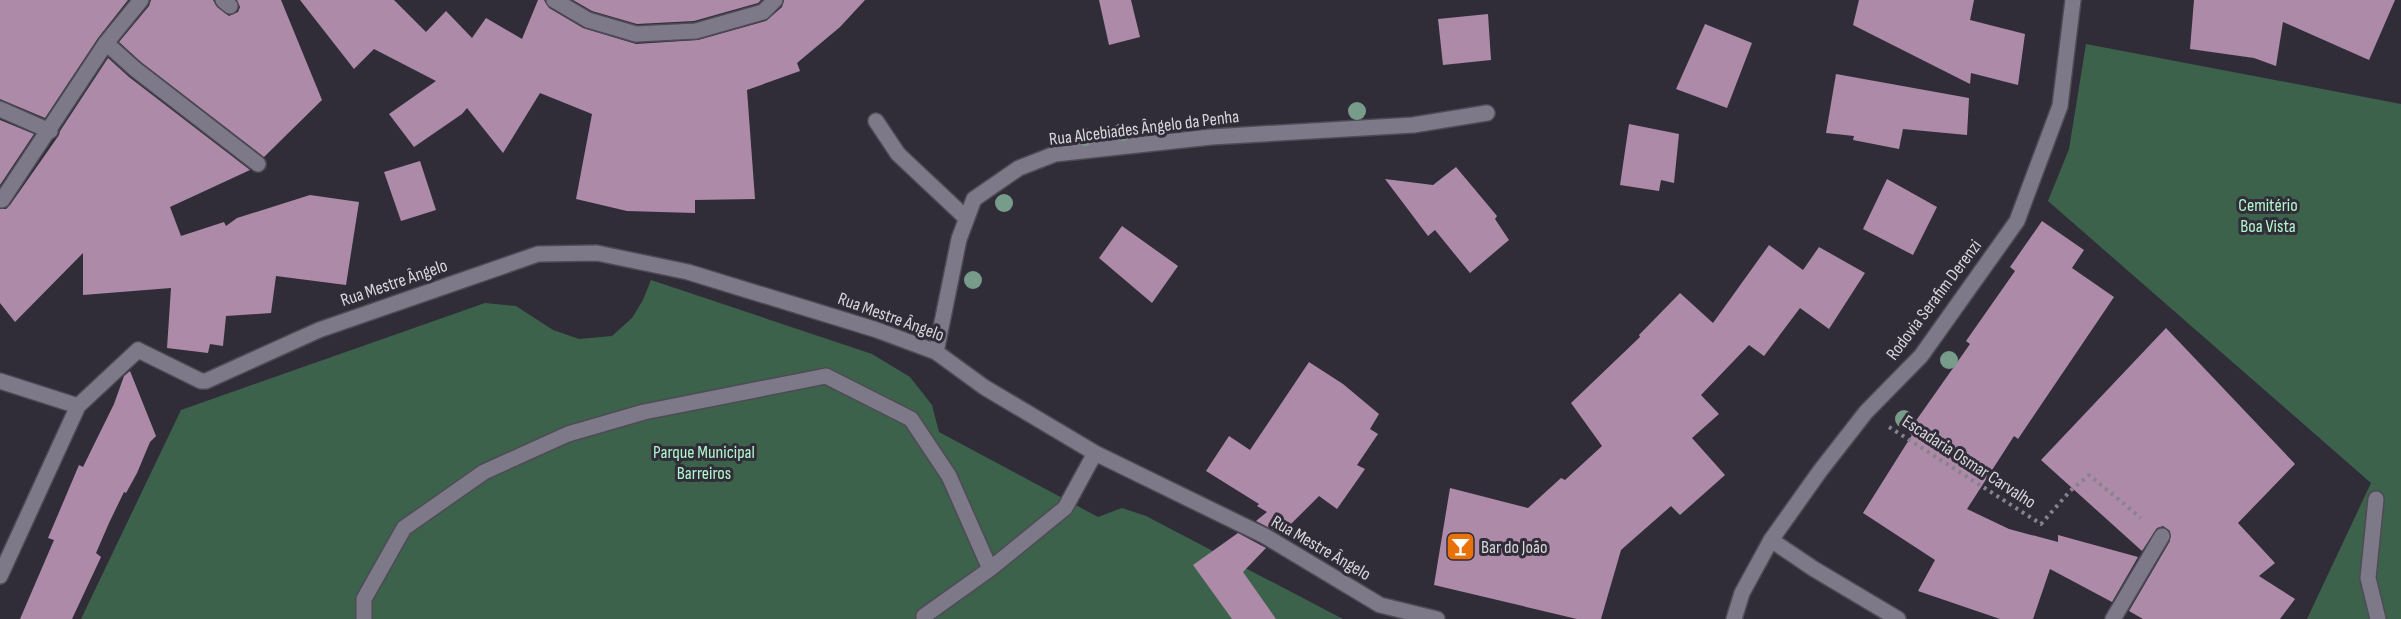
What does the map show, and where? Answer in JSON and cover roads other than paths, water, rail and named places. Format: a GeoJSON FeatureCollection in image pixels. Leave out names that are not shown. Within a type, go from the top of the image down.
{"type":"FeatureCollection","features":[{"type":"Feature","properties":{"kind":"street"},"geometry":{"type":"LineString","coordinates":[[2,200],[50,131],[106,43],[141,0]]}},
{"type":"Feature","properties":{"kind":"street"},"geometry":{"type":"LineString","coordinates":[[554,0],[588,20],[636,34],[696,32],[762,12],[776,1]]}},
{"type":"Feature","properties":{"kind":"street","name":"Rodovia Serafim Derenzi"},"geometry":{"type":"LineString","coordinates":[[1734,619],[1742,593],[1771,540],[1866,412],[1921,356],[2018,221],[2060,106],[2073,0]]}},
{"type":"Feature","properties":{"kind":"street"},"geometry":{"type":"LineString","coordinates":[[106,43],[135,69],[258,164]]}},
{"type":"Feature","properties":{"kind":"street"},"geometry":{"type":"LineString","coordinates":[[0,109],[50,131]]}},
{"type":"Feature","properties":{"kind":"street","name":"Rua Alcebiades Ângelo da Penha"},"geometry":{"type":"LineString","coordinates":[[936,352],[959,240],[974,199],[1019,168],[1055,154],[1211,138],[1413,125],[1487,113]]}},
{"type":"Feature","properties":{"kind":"street"},"geometry":{"type":"LineString","coordinates":[[876,121],[897,154],[966,218]]}},
{"type":"Feature","properties":{"kind":"street","name":"Rua Mestre Ângelo"},"geometry":{"type":"LineString","coordinates":[[78,406],[138,350],[201,381],[320,330],[538,254],[597,253],[688,272],[877,330],[936,352],[984,387],[1095,453],[1265,536],[1380,605],[1437,619]]}},
{"type":"Feature","properties":{"kind":"street"},"geometry":{"type":"LineString","coordinates":[[364,619],[364,599],[404,528],[484,472],[568,434],[644,412],[826,376],[911,419],[949,476],[990,569]]}},
{"type":"Feature","properties":{"kind":"street"},"geometry":{"type":"LineString","coordinates":[[0,381],[78,406],[0,576]]}},
{"type":"Feature","properties":{"kind":"street"},"geometry":{"type":"LineString","coordinates":[[924,619],[924,616],[990,569],[1065,508],[1095,453]]}},
{"type":"Feature","properties":{"kind":"street"},"geometry":{"type":"LineString","coordinates":[[2376,499],[2368,578],[2378,619]]}},
{"type":"Feature","properties":{"kind":"street"},"geometry":{"type":"LineString","coordinates":[[2113,619],[2162,536]]}},
{"type":"Feature","properties":{"kind":"street"},"geometry":{"type":"LineString","coordinates":[[1771,540],[1814,569],[1899,619]]}},
{"type":"Feature","properties":{"kind":"place","name":"Bar do João"},"geometry":{"type":"Point","coordinates":[1460,547]}},
{"type":"Feature","properties":{"kind":"park label","name":"Cemitério Boa Vista"},"geometry":{"type":"Point","coordinates":[2268,215]}},
{"type":"Feature","properties":{"kind":"park label","name":"Parque Municipal Barreiros"},"geometry":{"type":"Point","coordinates":[704,462]}}]}
